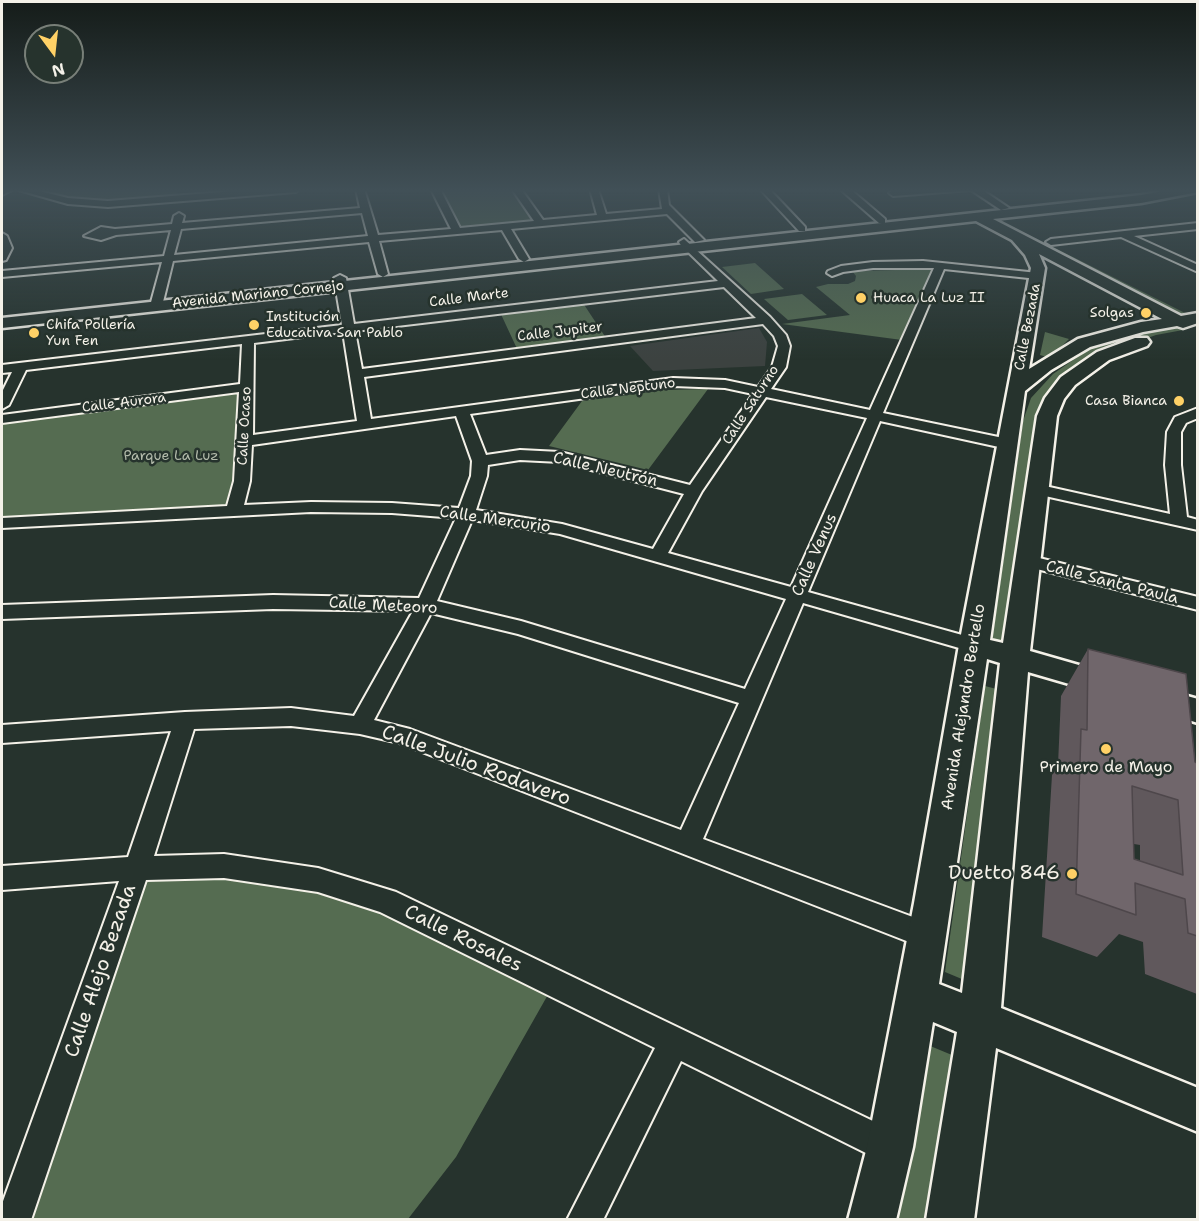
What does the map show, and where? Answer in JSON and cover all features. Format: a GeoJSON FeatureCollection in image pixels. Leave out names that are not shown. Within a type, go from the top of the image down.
{"type":"FeatureCollection","features":[{"type":"Feature","properties":{"kind":"main road","name":"Avenida Mariano Cornejo"},"geometry":{"type":"LineString","coordinates":[[341,282],[383,274],[660,246]]}},
{"type":"Feature","properties":{"kind":"main road","name":"Avenida Mariano Cornejo"},"geometry":{"type":"LineString","coordinates":[[2,315],[157,302],[664,246]]}},
{"type":"Feature","properties":{"kind":"main road","name":"Calle Bezada"},"geometry":{"type":"LineString","coordinates":[[1016,389],[1038,276],[1038,268],[1032,254],[1025,246]]}},
{"type":"Feature","properties":{"kind":"main road"},"geometry":{"type":"LineString","coordinates":[[1036,246],[1194,324]]}},
{"type":"Feature","properties":{"kind":"main road"},"geometry":{"type":"LineString","coordinates":[[1058,246],[1194,324]]}},
{"type":"Feature","properties":{"kind":"main road","name":"Avenida Mariano Cornejo"},"geometry":{"type":"LineString","coordinates":[[2,323],[157,302]]}},
{"type":"Feature","properties":{"kind":"main road"},"geometry":{"type":"LineString","coordinates":[[1016,389],[1044,366],[1083,343],[1117,332],[1194,324]]}},
{"type":"Feature","properties":{"kind":"main road"},"geometry":{"type":"LineString","coordinates":[[950,1220],[979,1022],[1015,657],[1047,416],[1055,398],[1068,381],[1085,367],[1121,348],[1194,324]]}},
{"type":"Feature","properties":{"kind":"main road","name":"Avenida Alejandro Bertello"},"geometry":{"type":"LineString","coordinates":[[872,1220],[890,1147],[917,994],[1016,389]]}},
{"type":"Feature","properties":{"kind":"main road"},"geometry":{"type":"LineString","coordinates":[[973,645],[1197,711]]}},
{"type":"Feature","properties":{"kind":"main road"},"geometry":{"type":"LineString","coordinates":[[917,994],[979,1022],[1197,1110]]}},
{"type":"Feature","properties":{"kind":"street"},"geometry":{"type":"LineString","coordinates":[[157,302],[171,246]]}},
{"type":"Feature","properties":{"kind":"street"},"geometry":{"type":"LineString","coordinates":[[2,274],[298,246]]}},
{"type":"Feature","properties":{"kind":"street"},"geometry":{"type":"LineString","coordinates":[[376,246],[383,274]]}},
{"type":"Feature","properties":{"kind":"street"},"geometry":{"type":"LineString","coordinates":[[517,246],[524,259]]}},
{"type":"Feature","properties":{"kind":"street","name":"Calle Saturno"},"geometry":{"type":"LineString","coordinates":[[658,555],[694,492],[778,367],[784,346],[780,336],[766,320],[726,283],[694,246]]}},
{"type":"Feature","properties":{"kind":"street"},"geometry":{"type":"LineString","coordinates":[[1148,246],[1197,269]]}},
{"type":"Feature","properties":{"kind":"street"},"geometry":{"type":"LineString","coordinates":[[832,273],[841,269],[873,265],[941,265],[1038,276]]}},
{"type":"Feature","properties":{"kind":"street","name":"Calle Venus"},"geometry":{"type":"LineString","coordinates":[[688,844],[941,265]]}},
{"type":"Feature","properties":{"kind":"street"},"geometry":{"type":"LineString","coordinates":[[341,282],[365,424]]}},
{"type":"Feature","properties":{"kind":"street","name":"Calle Marte"},"geometry":{"type":"LineString","coordinates":[[2,369],[726,283]]}},
{"type":"Feature","properties":{"kind":"street","name":"Calle Jupiter"},"geometry":{"type":"LineString","coordinates":[[357,374],[766,320]]}},
{"type":"Feature","properties":{"kind":"street","name":"Calle Ocaso"},"geometry":{"type":"LineString","coordinates":[[234,511],[242,480],[248,340]]}},
{"type":"Feature","properties":{"kind":"street"},"geometry":{"type":"LineString","coordinates":[[2,405],[21,367]]}},
{"type":"Feature","properties":{"kind":"street"},"geometry":{"type":"LineString","coordinates":[[725,384],[773,375]]}},
{"type":"Feature","properties":{"kind":"street","name":"Calle Neptuno"},"geometry":{"type":"LineString","coordinates":[[245,441],[673,382],[725,384],[1008,444]]}},
{"type":"Feature","properties":{"kind":"street","name":"Calle Aurora"},"geometry":{"type":"LineString","coordinates":[[2,419],[247,387]]}},
{"type":"Feature","properties":{"kind":"street"},"geometry":{"type":"LineString","coordinates":[[360,725],[426,605],[466,514],[479,476],[480,461],[474,440],[461,411]]}},
{"type":"Feature","properties":{"kind":"street"},"geometry":{"type":"LineString","coordinates":[[1179,521],[1173,465],[1174,432],[1180,420],[1197,412]]}},
{"type":"Feature","properties":{"kind":"street","name":"Calle Neutrón"},"geometry":{"type":"LineString","coordinates":[[480,461],[520,455],[560,457],[694,492]]}},
{"type":"Feature","properties":{"kind":"street"},"geometry":{"type":"LineString","coordinates":[[1036,489],[1197,525]]}},
{"type":"Feature","properties":{"kind":"street","name":"Calle Mercurio"},"geometry":{"type":"LineString","coordinates":[[2,523],[311,507],[381,508],[466,514],[562,529],[658,555],[796,597],[973,645]]}},
{"type":"Feature","properties":{"kind":"street","name":"Calle Santa Paula"},"geometry":{"type":"LineString","coordinates":[[1027,561],[1197,604]]}},
{"type":"Feature","properties":{"kind":"street","name":"Calle Meteoro"},"geometry":{"type":"LineString","coordinates":[[2,612],[273,602],[426,605],[521,628],[752,699]]}},
{"type":"Feature","properties":{"kind":"street","name":"Calle Julio Rodavero"},"geometry":{"type":"LineString","coordinates":[[2,734],[185,721],[291,717],[360,725],[402,735],[927,936]]}},
{"type":"Feature","properties":{"kind":"street","name":"Calle Alejo Bezada"},"geometry":{"type":"LineString","coordinates":[[13,1220],[137,868],[185,721]]}},
{"type":"Feature","properties":{"kind":"street","name":"Calle Rosales"},"geometry":{"type":"LineString","coordinates":[[2,878],[137,868],[224,866],[318,880],[386,901],[890,1147]]}},
{"type":"Feature","properties":{"kind":"street"},"geometry":{"type":"LineString","coordinates":[[584,1220],[675,1041]]}},
{"type":"Feature","properties":{"kind":"shaded area"},"geometry":{"type":"Polygon","coordinates":[[[759,328],[767,342],[765,366],[653,371],[630,346],[759,328]]]}},
{"type":"Feature","properties":{"kind":"green space"},"geometry":{"type":"Polygon","coordinates":[[[1041,246],[1051,246],[1189,315],[1175,316],[1041,246]]]}},
{"type":"Feature","properties":{"kind":"green space"},"geometry":{"type":"Polygon","coordinates":[[[755,263],[784,289],[751,294],[722,267],[755,263]]]}},
{"type":"Feature","properties":{"kind":"green space"},"geometry":{"type":"Polygon","coordinates":[[[937,269],[902,340],[782,324],[850,315],[816,287],[828,284],[848,284],[855,281],[856,276],[852,271],[937,269]]]}},
{"type":"Feature","properties":{"kind":"green space"},"geometry":{"type":"Polygon","coordinates":[[[802,294],[827,315],[788,320],[764,299],[802,294]]]}},
{"type":"Feature","properties":{"kind":"green space"},"geometry":{"type":"Polygon","coordinates":[[[581,300],[608,341],[519,353],[499,310],[581,300]]]}},
{"type":"Feature","properties":{"kind":"green space"},"geometry":{"type":"Polygon","coordinates":[[[1176,326],[1183,330],[1156,335],[1119,348],[1080,367],[1050,391],[1039,421],[1014,642],[992,640],[1023,421],[1031,398],[1053,374],[1089,349],[1137,333],[1176,326]]]}},
{"type":"Feature","properties":{"kind":"green space"},"geometry":{"type":"Polygon","coordinates":[[[1045,332],[1069,339],[1050,358],[1040,355],[1045,332]]]}},
{"type":"Feature","properties":{"kind":"green space","name":"Parque La Luz"},"geometry":{"type":"Polygon","coordinates":[[[247,387],[234,511],[2,523],[2,419],[247,387]]]}},
{"type":"Feature","properties":{"kind":"green space"},"geometry":{"type":"Polygon","coordinates":[[[708,389],[648,470],[549,446],[582,401],[664,390],[708,389]]]}},
{"type":"Feature","properties":{"kind":"green space"},"geometry":{"type":"Polygon","coordinates":[[[985,686],[1008,692],[969,982],[945,972],[985,686]]]}},
{"type":"Feature","properties":{"kind":"green space"},"geometry":{"type":"Polygon","coordinates":[[[137,868],[318,880],[554,984],[456,1157],[408,1219],[13,1220],[137,868]]]}},
{"type":"Feature","properties":{"kind":"green space"},"geometry":{"type":"Polygon","coordinates":[[[923,1043],[964,1060],[934,1219],[882,1220],[923,1043]]]}},
{"type":"Feature","properties":{"kind":"building"},"geometry":{"type":"Polygon","coordinates":[[[1088,649],[1186,674],[1195,762],[1197,763],[1197,936],[1188,933],[1185,899],[1135,883],[1136,915],[1076,894],[1081,729],[1087,730],[1088,649]],[[1132,786],[1134,859],[1183,875],[1178,800],[1132,786]]]}},
{"type":"Feature","properties":{"kind":"place","name":"Huaca La Luz II"},"geometry":{"type":"Point","coordinates":[861,298]}},
{"type":"Feature","properties":{"kind":"place","name":"Solgas"},"geometry":{"type":"Point","coordinates":[1146,313]}},
{"type":"Feature","properties":{"kind":"place","name":"Institución Educativa San Pablo"},"geometry":{"type":"Point","coordinates":[254,325]}},
{"type":"Feature","properties":{"kind":"place","name":"Chifa Pollería Yun Fen"},"geometry":{"type":"Point","coordinates":[34,333]}},
{"type":"Feature","properties":{"kind":"place","name":"Casa Bianca"},"geometry":{"type":"Point","coordinates":[1179,401]}},
{"type":"Feature","properties":{"kind":"place","name":"Primero de Mayo"},"geometry":{"type":"Point","coordinates":[1106,749]}},
{"type":"Feature","properties":{"kind":"place","name":"Duetto 846"},"geometry":{"type":"Point","coordinates":[1072,874]}}]}
